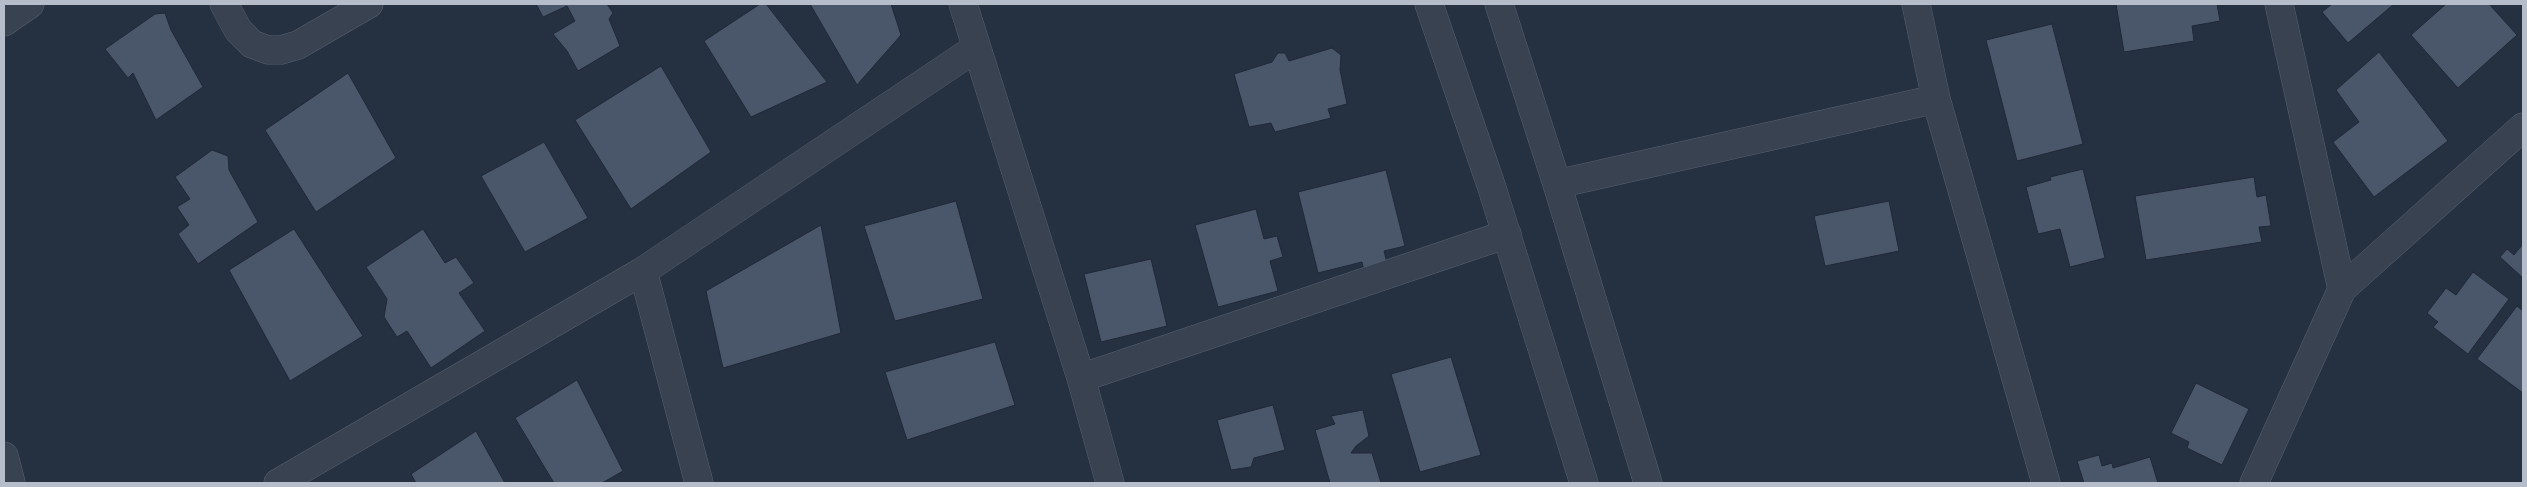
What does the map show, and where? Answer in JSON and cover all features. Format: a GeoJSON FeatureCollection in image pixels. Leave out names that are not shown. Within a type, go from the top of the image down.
{"type":"FeatureCollection","features":[{"type":"Feature","properties":{"kind":"street"},"geometry":{"type":"LineString","coordinates":[[4,22],[30,4]]}},
{"type":"Feature","properties":{"kind":"street"},"geometry":{"type":"LineString","coordinates":[[224,4],[238,30],[252,44],[268,50],[281,50],[298,45],[369,4]]}},
{"type":"Feature","properties":{"kind":"street"},"geometry":{"type":"LineString","coordinates":[[963,4],[1081,378],[1110,483]]}},
{"type":"Feature","properties":{"kind":"street"},"geometry":{"type":"LineString","coordinates":[[1429,4],[1506,234],[1584,483]]}},
{"type":"Feature","properties":{"kind":"street"},"geometry":{"type":"LineString","coordinates":[[1499,4],[1557,184],[1648,483]]}},
{"type":"Feature","properties":{"kind":"street"},"geometry":{"type":"LineString","coordinates":[[1916,4],[1936,99],[2046,483]]}},
{"type":"Feature","properties":{"kind":"street"},"geometry":{"type":"LineString","coordinates":[[2279,4],[2342,289]]}},
{"type":"Feature","properties":{"kind":"street"},"geometry":{"type":"LineString","coordinates":[[278,483],[643,271],[976,48]]}},
{"type":"Feature","properties":{"kind":"street"},"geometry":{"type":"LineString","coordinates":[[1557,184],[1936,99]]}},
{"type":"Feature","properties":{"kind":"street"},"geometry":{"type":"LineString","coordinates":[[2254,483],[2342,289],[2523,127]]}},
{"type":"Feature","properties":{"kind":"street"},"geometry":{"type":"LineString","coordinates":[[1081,378],[1506,234]]}},
{"type":"Feature","properties":{"kind":"street"},"geometry":{"type":"LineString","coordinates":[[643,271],[699,483]]}},
{"type":"Feature","properties":{"kind":"street"},"geometry":{"type":"LineString","coordinates":[[4,456],[11,483]]}},
{"type":"Feature","properties":{"kind":"building"},"geometry":{"type":"Polygon","coordinates":[[[536,4],[607,4],[613,13],[609,19],[620,46],[578,71],[567,51],[553,34],[575,21],[567,6],[543,17],[536,4]]]}},
{"type":"Feature","properties":{"kind":"building"},"geometry":{"type":"Polygon","coordinates":[[[760,4],[766,4],[827,82],[751,117],[704,41],[760,4]]]}},
{"type":"Feature","properties":{"kind":"building"},"geometry":{"type":"Polygon","coordinates":[[[810,4],[891,4],[901,35],[857,85],[810,4]]]}},
{"type":"Feature","properties":{"kind":"building"},"geometry":{"type":"Polygon","coordinates":[[[2116,4],[2217,4],[2220,21],[2192,26],[2194,41],[2124,52],[2116,4]]]}},
{"type":"Feature","properties":{"kind":"building"},"geometry":{"type":"Polygon","coordinates":[[[2332,4],[2394,4],[2348,43],[2322,12],[2332,4]]]}},
{"type":"Feature","properties":{"kind":"building"},"geometry":{"type":"Polygon","coordinates":[[[2446,4],[2489,4],[2517,35],[2458,88],[2411,35],[2446,4]]]}},
{"type":"Feature","properties":{"kind":"building"},"geometry":{"type":"Polygon","coordinates":[[[165,13],[171,30],[203,87],[156,120],[133,73],[128,78],[105,49],[155,14],[165,13]]]}},
{"type":"Feature","properties":{"kind":"building"},"geometry":{"type":"Polygon","coordinates":[[[2052,24],[2083,144],[2017,161],[1986,40],[2052,24]]]}},
{"type":"Feature","properties":{"kind":"building"},"geometry":{"type":"Polygon","coordinates":[[[1332,48],[1341,55],[1340,70],[1347,104],[1328,109],[1331,118],[1275,132],[1271,123],[1249,127],[1234,74],[1272,62],[1278,53],[1285,53],[1289,61],[1332,48]]]}},
{"type":"Feature","properties":{"kind":"building"},"geometry":{"type":"Polygon","coordinates":[[[2379,52],[2448,141],[2374,197],[2333,142],[2359,122],[2336,90],[2379,52]]]}},
{"type":"Feature","properties":{"kind":"building"},"geometry":{"type":"Polygon","coordinates":[[[661,66],[711,152],[631,209],[575,120],[661,66]]]}},
{"type":"Feature","properties":{"kind":"building"},"geometry":{"type":"Polygon","coordinates":[[[348,73],[396,158],[316,212],[265,130],[348,73]]]}},
{"type":"Feature","properties":{"kind":"building"},"geometry":{"type":"Polygon","coordinates":[[[544,142],[588,218],[525,252],[481,176],[544,142]]]}},
{"type":"Feature","properties":{"kind":"building"},"geometry":{"type":"Polygon","coordinates":[[[212,150],[228,156],[229,170],[258,222],[198,264],[178,234],[189,225],[177,207],[190,199],[175,177],[212,150]]]}},
{"type":"Feature","properties":{"kind":"building"},"geometry":{"type":"Polygon","coordinates":[[[2083,169],[2105,258],[2070,267],[2060,229],[2038,234],[2026,187],[2051,180],[2050,177],[2083,169]]]}},
{"type":"Feature","properties":{"kind":"building"},"geometry":{"type":"Polygon","coordinates":[[[1386,170],[1405,246],[1384,251],[1390,275],[1366,280],[1362,262],[1318,273],[1298,192],[1386,170]]]}},
{"type":"Feature","properties":{"kind":"building"},"geometry":{"type":"Polygon","coordinates":[[[2254,177],[2257,197],[2266,195],[2271,226],[2259,227],[2262,242],[2146,260],[2135,196],[2254,177]]]}},
{"type":"Feature","properties":{"kind":"building"},"geometry":{"type":"Polygon","coordinates":[[[956,201],[983,299],[895,321],[864,226],[956,201]]]}},
{"type":"Feature","properties":{"kind":"building"},"geometry":{"type":"Polygon","coordinates":[[[1889,201],[1899,251],[1825,266],[1814,216],[1889,201]]]}},
{"type":"Feature","properties":{"kind":"building"},"geometry":{"type":"Polygon","coordinates":[[[1256,209],[1264,239],[1277,236],[1283,257],[1270,261],[1278,291],[1218,307],[1195,225],[1256,209]]]}},
{"type":"Feature","properties":{"kind":"building"},"geometry":{"type":"Polygon","coordinates":[[[821,225],[841,333],[723,368],[706,291],[821,225]]]}},
{"type":"Feature","properties":{"kind":"building"},"geometry":{"type":"Polygon","coordinates":[[[294,229],[363,336],[290,381],[229,270],[294,229]]]}},
{"type":"Feature","properties":{"kind":"building"},"geometry":{"type":"Polygon","coordinates":[[[423,229],[445,263],[456,257],[474,283],[459,293],[485,331],[431,368],[407,331],[397,337],[384,317],[387,299],[366,267],[423,229]]]}},
{"type":"Feature","properties":{"kind":"building"},"geometry":{"type":"Polygon","coordinates":[[[2523,244],[2523,278],[2500,257],[2507,249],[2514,255],[2523,244]]]}},
{"type":"Feature","properties":{"kind":"building"},"geometry":{"type":"Polygon","coordinates":[[[1151,259],[1167,326],[1101,342],[1084,274],[1151,259]]]}},
{"type":"Feature","properties":{"kind":"building"},"geometry":{"type":"Polygon","coordinates":[[[2473,272],[2509,299],[2468,354],[2433,327],[2438,322],[2427,313],[2446,288],[2456,295],[2473,272]]]}},
{"type":"Feature","properties":{"kind":"building"},"geometry":{"type":"Polygon","coordinates":[[[2517,306],[2523,311],[2523,393],[2477,359],[2517,306]]]}},
{"type":"Feature","properties":{"kind":"building"},"geometry":{"type":"Polygon","coordinates":[[[995,342],[1015,405],[907,440],[885,372],[995,342]]]}},
{"type":"Feature","properties":{"kind":"building"},"geometry":{"type":"Polygon","coordinates":[[[1451,357],[1481,455],[1420,472],[1391,374],[1451,357]]]}},
{"type":"Feature","properties":{"kind":"building"},"geometry":{"type":"Polygon","coordinates":[[[577,380],[623,471],[602,483],[554,483],[515,418],[577,380]]]}},
{"type":"Feature","properties":{"kind":"building"},"geometry":{"type":"Polygon","coordinates":[[[2196,383],[2249,409],[2222,465],[2187,448],[2189,442],[2171,433],[2196,383]]]}},
{"type":"Feature","properties":{"kind":"building"},"geometry":{"type":"Polygon","coordinates":[[[1273,405],[1285,450],[1254,458],[1251,467],[1231,470],[1217,420],[1273,405]]]}},
{"type":"Feature","properties":{"kind":"building"},"geometry":{"type":"Polygon","coordinates":[[[1363,410],[1369,436],[1356,446],[1351,453],[1372,453],[1381,483],[1330,483],[1315,430],[1335,424],[1331,416],[1363,410]]]}},
{"type":"Feature","properties":{"kind":"building"},"geometry":{"type":"Polygon","coordinates":[[[476,431],[505,483],[416,483],[411,474],[476,431]]]}},
{"type":"Feature","properties":{"kind":"building"},"geometry":{"type":"Polygon","coordinates":[[[2099,455],[2102,466],[2112,463],[2113,468],[2150,457],[2158,483],[2084,483],[2077,461],[2099,455]]]}}]}
